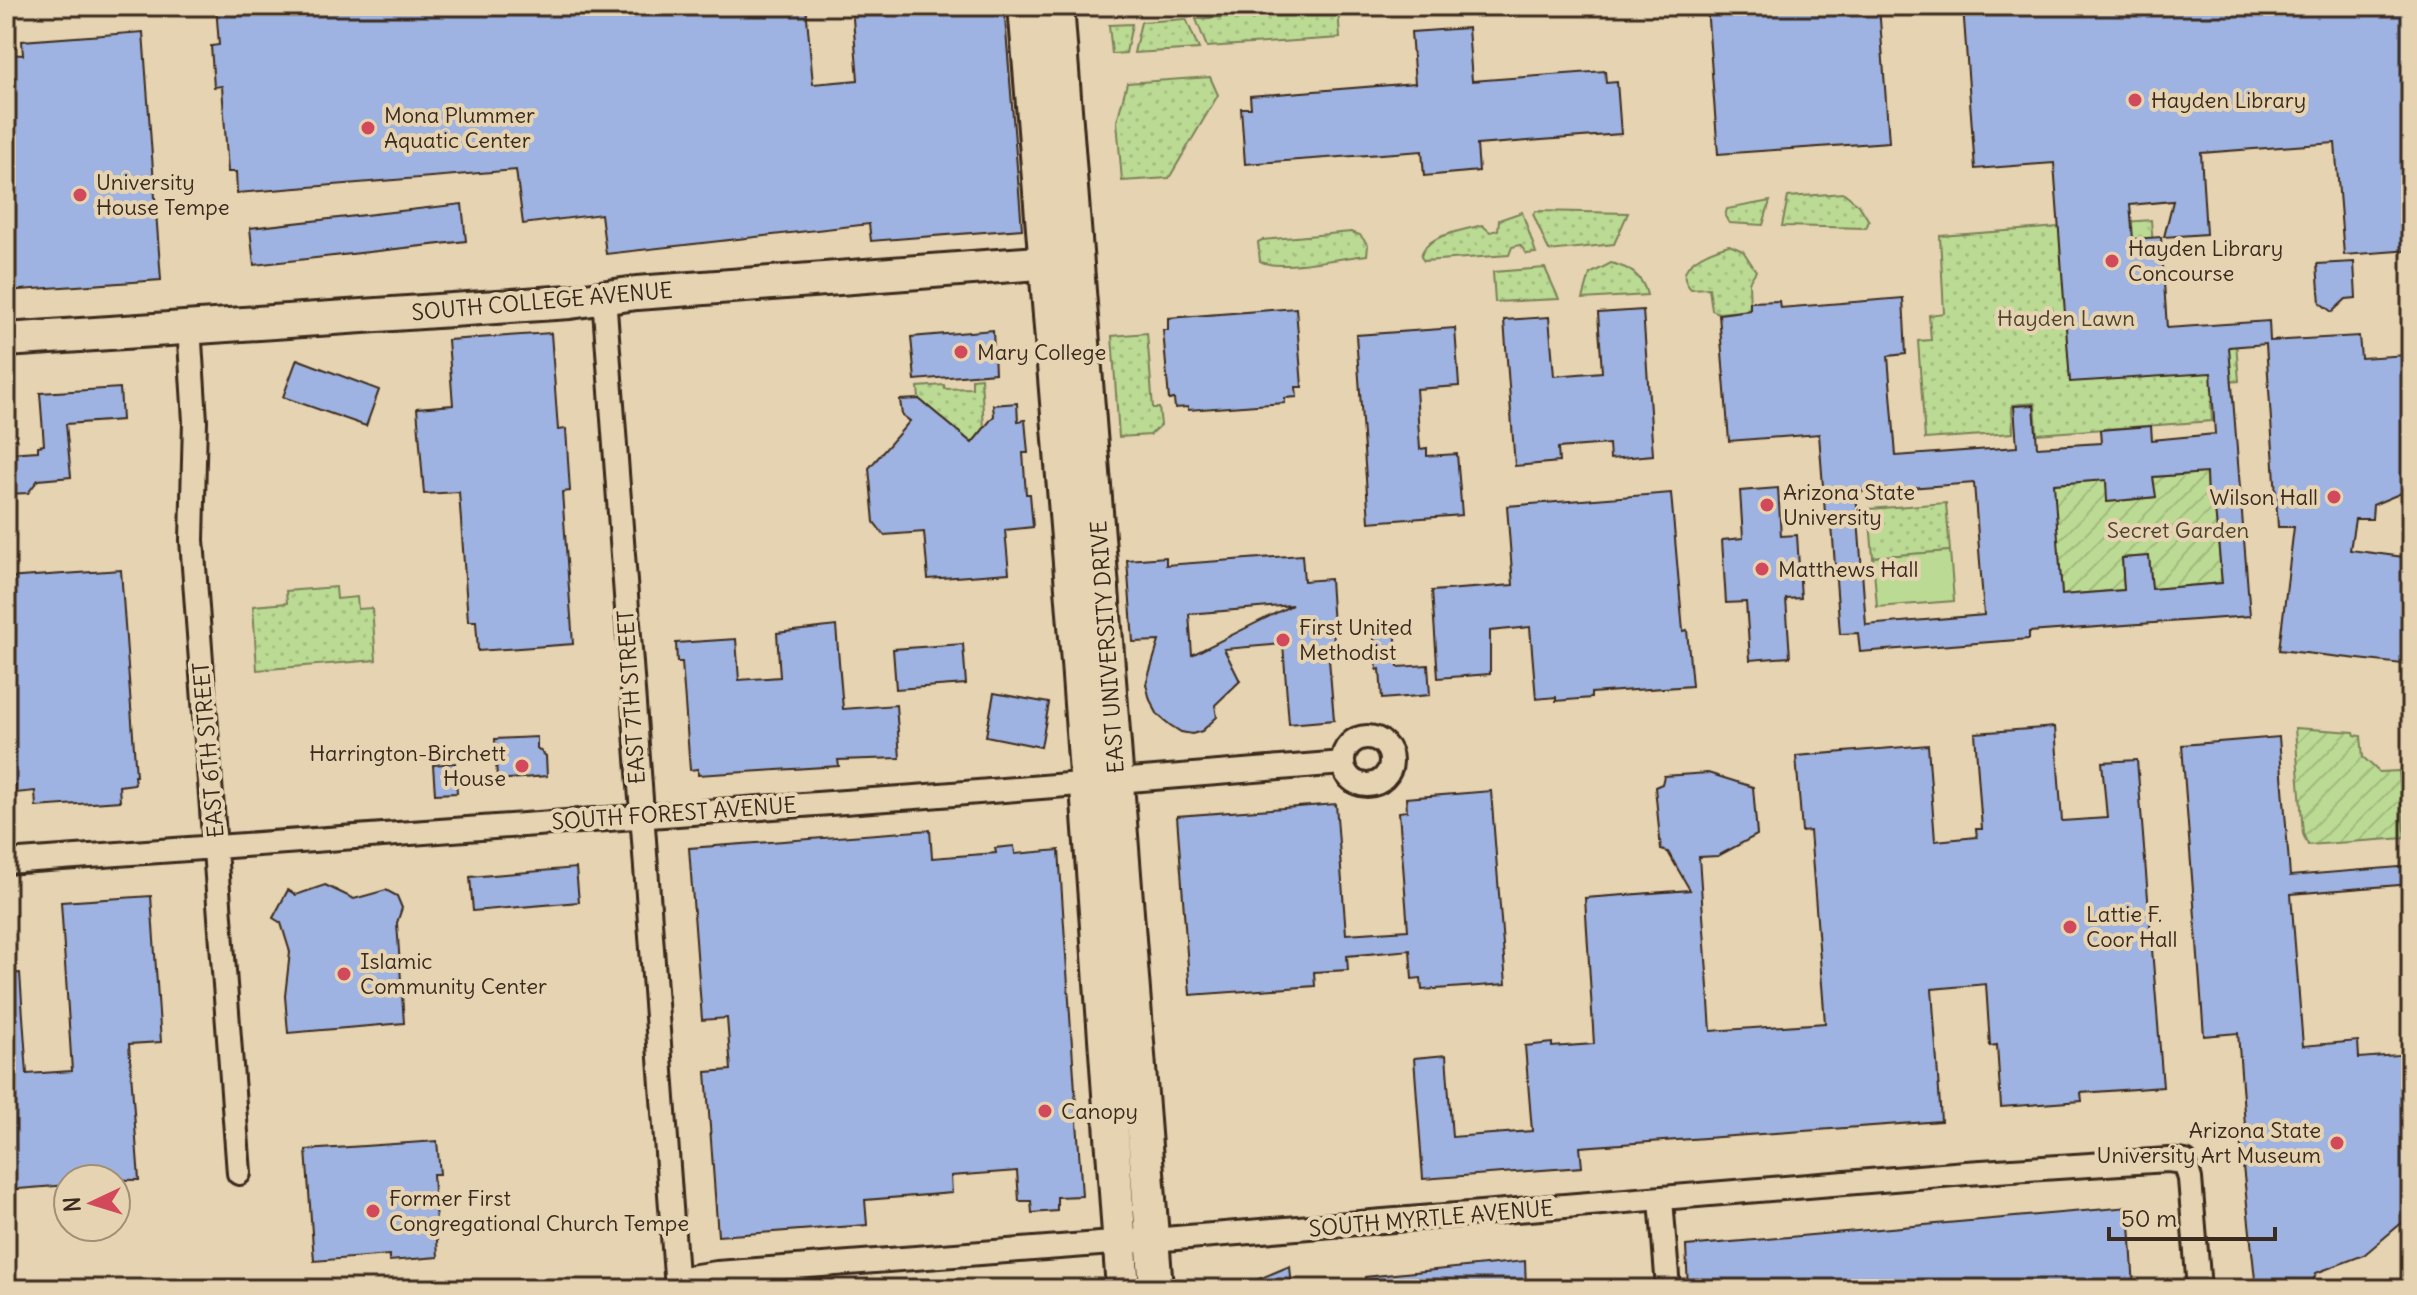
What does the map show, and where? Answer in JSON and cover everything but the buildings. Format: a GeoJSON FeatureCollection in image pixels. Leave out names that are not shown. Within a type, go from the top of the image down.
{"type":"FeatureCollection","features":[{"type":"Feature","properties":{"kind":"main road","name":"EAST UNIVERSITY DRIVE"},"geometry":{"type":"LineString","coordinates":[[1025,6],[1062,261]]}},
{"type":"Feature","properties":{"kind":"main road","name":"EAST UNIVERSITY DRIVE"},"geometry":{"type":"LineString","coordinates":[[1057,6],[1062,261],[1101,783],[1123,1289]]}},
{"type":"Feature","properties":{"kind":"main road","name":"SOUTH COLLEGE AVENUE"},"geometry":{"type":"LineString","coordinates":[[6,340],[570,302],[604,296],[1062,261]]}},
{"type":"Feature","properties":{"kind":"main road","name":"EAST UNIVERSITY DRIVE"},"geometry":{"type":"LineString","coordinates":[[1101,783],[1156,1289]]}},
{"type":"Feature","properties":{"kind":"street","name":"EAST 7TH STREET"},"geometry":{"type":"LineString","coordinates":[[604,296],[676,1284]]}},
{"type":"Feature","properties":{"kind":"street","name":"EAST 6TH STREET"},"geometry":{"type":"LineString","coordinates":[[189,326],[195,421],[192,540],[239,1173]]}},
{"type":"Feature","properties":{"kind":"street","name":"SOUTH FOREST AVENUE"},"geometry":{"type":"LineString","coordinates":[[6,862],[1343,763]]}},
{"type":"Feature","properties":{"kind":"street","name":"SOUTH MYRTLE AVENUE"},"geometry":{"type":"LineString","coordinates":[[676,1284],[717,1273],[1966,1173],[2168,1160],[2185,1162],[2190,1179],[2199,1289]]}},
{"type":"Feature","properties":{"kind":"street"},"geometry":{"type":"LineString","coordinates":[[1661,1199],[1668,1289]]}},
{"type":"Feature","properties":{"kind":"green space"},"geometry":{"type":"Polygon","coordinates":[[[1338,8],[1340,38],[1207,47],[1196,19],[1338,8]]]}},
{"type":"Feature","properties":{"kind":"green space"},"geometry":{"type":"Polygon","coordinates":[[[1186,19],[1199,49],[1134,53],[1141,22],[1186,19]]]}},
{"type":"Feature","properties":{"kind":"green space"},"geometry":{"type":"Polygon","coordinates":[[[1132,24],[1126,53],[1112,54],[1109,25],[1132,24]]]}},
{"type":"Feature","properties":{"kind":"green space"},"geometry":{"type":"Polygon","coordinates":[[[1210,77],[1218,95],[1169,178],[1122,181],[1117,121],[1127,83],[1210,77]]]}},
{"type":"Feature","properties":{"kind":"green space"},"geometry":{"type":"Polygon","coordinates":[[[1844,193],[1859,205],[1869,221],[1866,228],[1782,226],[1788,197],[1844,193]]]}},
{"type":"Feature","properties":{"kind":"green space"},"geometry":{"type":"Polygon","coordinates":[[[1770,201],[1763,225],[1729,223],[1725,216],[1727,209],[1770,201]]]}},
{"type":"Feature","properties":{"kind":"green space"},"geometry":{"type":"Polygon","coordinates":[[[1536,211],[1628,213],[1614,244],[1549,251],[1533,214],[1536,211]]]}},
{"type":"Feature","properties":{"kind":"green space"},"geometry":{"type":"Polygon","coordinates":[[[1522,212],[1536,253],[1527,254],[1520,245],[1512,247],[1509,255],[1424,261],[1421,257],[1429,244],[1437,239],[1482,225],[1490,232],[1498,230],[1499,220],[1522,212]]]}},
{"type":"Feature","properties":{"kind":"green space","name":"Hayden Lawn"},"geometry":{"type":"Polygon","coordinates":[[[2151,220],[2160,335],[2235,329],[2239,381],[2216,383],[2218,401],[2211,402],[2212,421],[2037,434],[2035,403],[2012,405],[2013,433],[1925,439],[1918,341],[1931,340],[1929,315],[1944,313],[1940,236],[2151,220]]]}},
{"type":"Feature","properties":{"kind":"green space"},"geometry":{"type":"Polygon","coordinates":[[[1351,232],[1360,235],[1368,245],[1367,255],[1280,265],[1260,261],[1258,242],[1262,240],[1351,232]]]}},
{"type":"Feature","properties":{"kind":"green space"},"geometry":{"type":"Polygon","coordinates":[[[1729,245],[1743,251],[1756,271],[1749,282],[1750,310],[1719,313],[1712,310],[1709,288],[1691,289],[1685,273],[1695,260],[1729,245]]]}},
{"type":"Feature","properties":{"kind":"green space"},"geometry":{"type":"Polygon","coordinates":[[[1611,263],[1634,273],[1647,295],[1583,299],[1590,274],[1611,263]]]}},
{"type":"Feature","properties":{"kind":"green space"},"geometry":{"type":"Polygon","coordinates":[[[1545,268],[1559,299],[1495,302],[1493,272],[1545,268]]]}},
{"type":"Feature","properties":{"kind":"green space"},"geometry":{"type":"Polygon","coordinates":[[[1147,333],[1153,408],[1159,408],[1161,425],[1150,435],[1119,437],[1112,336],[1147,333]]]}},
{"type":"Feature","properties":{"kind":"green space"},"geometry":{"type":"Polygon","coordinates":[[[981,378],[984,429],[972,443],[919,399],[918,387],[944,385],[945,389],[972,388],[972,379],[981,378]]]}},
{"type":"Feature","properties":{"kind":"green space","name":"Secret Garden"},"geometry":{"type":"Polygon","coordinates":[[[2206,473],[2207,496],[2214,497],[2222,583],[2152,589],[2149,556],[2122,558],[2124,590],[2062,595],[2053,484],[2106,480],[2108,502],[2155,497],[2153,477],[2206,473]]]}},
{"type":"Feature","properties":{"kind":"green space"},"geometry":{"type":"Polygon","coordinates":[[[1946,503],[1950,551],[1873,557],[1869,509],[1946,503]]]}},
{"type":"Feature","properties":{"kind":"green space"},"geometry":{"type":"Polygon","coordinates":[[[1950,551],[1954,601],[1877,607],[1873,557],[1950,551]]]}},
{"type":"Feature","properties":{"kind":"green space"},"geometry":{"type":"Polygon","coordinates":[[[336,587],[337,599],[357,597],[358,609],[372,608],[376,660],[257,670],[253,606],[287,603],[286,591],[336,587]]]}},
{"type":"Feature","properties":{"kind":"green space"},"geometry":{"type":"Polygon","coordinates":[[[2295,728],[2354,732],[2361,736],[2363,757],[2379,772],[2399,771],[2405,838],[2308,845],[2303,834],[2295,728]]]}},
{"type":"Feature","properties":{"kind":"place","name":"Hayden Library"},"geometry":{"type":"Point","coordinates":[2135,100]}},
{"type":"Feature","properties":{"kind":"place","name":"Mona Plummer Aquatic Center"},"geometry":{"type":"Point","coordinates":[368,128]}},
{"type":"Feature","properties":{"kind":"place","name":"University House Tempe"},"geometry":{"type":"Point","coordinates":[80,195]}},
{"type":"Feature","properties":{"kind":"place","name":"Hayden Library Concourse"},"geometry":{"type":"Point","coordinates":[2112,261]}},
{"type":"Feature","properties":{"kind":"place","name":"Mary College"},"geometry":{"type":"Point","coordinates":[961,352]}},
{"type":"Feature","properties":{"kind":"place","name":"Wilson Hall"},"geometry":{"type":"Point","coordinates":[2334,497]}},
{"type":"Feature","properties":{"kind":"place","name":"Arizona State University"},"geometry":{"type":"Point","coordinates":[1767,505]}},
{"type":"Feature","properties":{"kind":"place","name":"Matthews Hall"},"geometry":{"type":"Point","coordinates":[1762,569]}},
{"type":"Feature","properties":{"kind":"place","name":"First United Methodist"},"geometry":{"type":"Point","coordinates":[1283,640]}},
{"type":"Feature","properties":{"kind":"place","name":"Harrington-Birchett House"},"geometry":{"type":"Point","coordinates":[522,766]}},
{"type":"Feature","properties":{"kind":"place","name":"Lattie F. Coor Hall"},"geometry":{"type":"Point","coordinates":[2070,927]}},
{"type":"Feature","properties":{"kind":"place","name":"Islamic Community Center"},"geometry":{"type":"Point","coordinates":[344,974]}},
{"type":"Feature","properties":{"kind":"place","name":"Canopy"},"geometry":{"type":"Point","coordinates":[1045,1111]}},
{"type":"Feature","properties":{"kind":"place","name":"Arizona State University Art Museum"},"geometry":{"type":"Point","coordinates":[2337,1143]}},
{"type":"Feature","properties":{"kind":"place","name":"Former First Congregational Church Tempe"},"geometry":{"type":"Point","coordinates":[373,1211]}}]}
